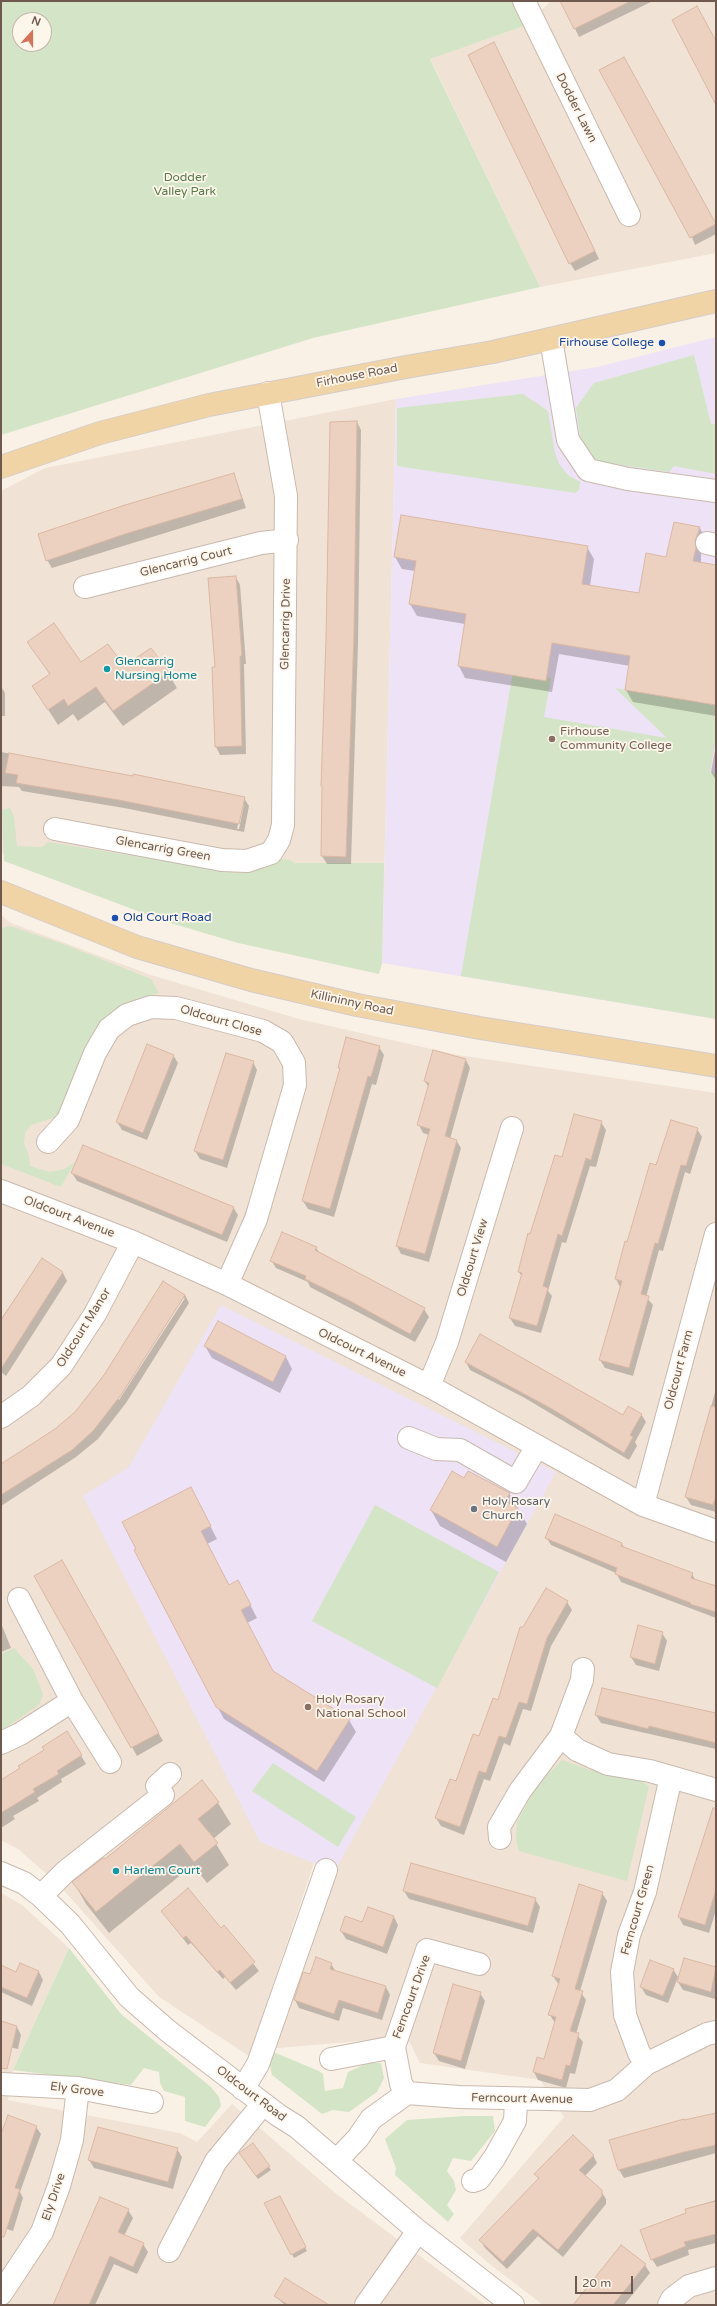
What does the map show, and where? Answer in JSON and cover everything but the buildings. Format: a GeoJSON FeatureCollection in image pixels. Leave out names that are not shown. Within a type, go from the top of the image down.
{"type":"FeatureCollection","features":[{"type":"Feature","properties":{"kind":"main road","name":"Firhouse Road"},"geometry":{"type":"LineString","coordinates":[[1,467],[100,433],[209,405],[493,352],[716,301]]}},
{"type":"Feature","properties":{"kind":"main road","name":"Killininny Road"},"geometry":{"type":"LineString","coordinates":[[1,892],[137,947],[251,980],[364,1006],[480,1028],[716,1066]]}},
{"type":"Feature","properties":{"kind":"street","name":"Dodder Lawn"},"geometry":{"type":"LineString","coordinates":[[524,1],[629,215]]}},
{"type":"Feature","properties":{"kind":"street"},"geometry":{"type":"LineString","coordinates":[[551,339],[568,440],[588,470],[628,479],[716,492]]}},
{"type":"Feature","properties":{"kind":"street","name":"Glencarrig Drive"},"geometry":{"type":"LineString","coordinates":[[268,393],[286,496],[287,540],[283,825],[279,840],[271,852]]}},
{"type":"Feature","properties":{"kind":"street","name":"Glencarrig Court"},"geometry":{"type":"LineString","coordinates":[[85,587],[261,543],[287,540]]}},
{"type":"Feature","properties":{"kind":"street","name":"Glencarrig Green"},"geometry":{"type":"LineString","coordinates":[[55,829],[222,860],[247,861],[271,852]]}},
{"type":"Feature","properties":{"kind":"street","name":"Oldcourt Close"},"geometry":{"type":"LineString","coordinates":[[48,1142],[68,1120],[95,1052],[109,1029],[127,1015],[151,1007],[176,1008],[263,1031],[282,1042],[294,1063],[295,1085],[256,1219],[246,1246],[227,1284]]}},
{"type":"Feature","properties":{"kind":"street","name":"Oldcourt View"},"geometry":{"type":"LineString","coordinates":[[429,1386],[447,1342],[512,1128]]}},
{"type":"Feature","properties":{"kind":"street","name":"Oldcourt Avenue"},"geometry":{"type":"LineString","coordinates":[[1,1191],[133,1242],[227,1284],[429,1386],[643,1505],[716,1531]]}},
{"type":"Feature","properties":{"kind":"street","name":"Oldcourt Farm"},"geometry":{"type":"LineString","coordinates":[[643,1505],[716,1234]]}},
{"type":"Feature","properties":{"kind":"street","name":"Oldcourt Manor"},"geometry":{"type":"LineString","coordinates":[[1,1417],[31,1396],[61,1366],[95,1314],[133,1242]]}},
{"type":"Feature","properties":{"kind":"street"},"geometry":{"type":"LineString","coordinates":[[409,1438],[436,1449],[460,1450],[516,1482],[537,1446]]}},
{"type":"Feature","properties":{"kind":"street"},"geometry":{"type":"LineString","coordinates":[[19,1599],[72,1701],[110,1762]]}},
{"type":"Feature","properties":{"kind":"street"},"geometry":{"type":"LineString","coordinates":[[500,1838],[499,1827],[520,1791],[561,1736],[582,1680],[584,1669]]}},
{"type":"Feature","properties":{"kind":"street"},"geometry":{"type":"LineString","coordinates":[[1,1743],[20,1734],[72,1701]]}},
{"type":"Feature","properties":{"kind":"street"},"geometry":{"type":"LineString","coordinates":[[561,1736],[577,1750],[608,1764],[671,1777],[716,1790]]}},
{"type":"Feature","properties":{"kind":"street"},"geometry":{"type":"LineString","coordinates":[[41,1896],[66,1872],[163,1795],[157,1786],[170,1774]]}},
{"type":"Feature","properties":{"kind":"street","name":"Ferncourt Green"},"geometry":{"type":"LineString","coordinates":[[646,2064],[639,2053],[625,2015],[622,1972],[629,1935],[645,1892],[671,1777]]}},
{"type":"Feature","properties":{"kind":"street"},"geometry":{"type":"LineString","coordinates":[[243,2089],[258,2064],[326,1870]]}},
{"type":"Feature","properties":{"kind":"street","name":"Oldcourt Road"},"geometry":{"type":"LineString","coordinates":[[1,1873],[24,1883],[41,1896],[70,1924],[129,1997],[168,2031],[263,2104],[297,2127],[418,2231],[513,2305]]}},
{"type":"Feature","properties":{"kind":"street","name":"Ferncourt Drive"},"geometry":{"type":"LineString","coordinates":[[406,2093],[401,2084],[394,2047],[427,1950],[479,1964]]}},
{"type":"Feature","properties":{"kind":"street","name":"Ferncourt Avenue"},"geometry":{"type":"LineString","coordinates":[[406,2093],[516,2100],[590,2100],[617,2090],[646,2064],[707,2034],[716,2032]]}},
{"type":"Feature","properties":{"kind":"street","name":"Ferncourt Drive"},"geometry":{"type":"LineString","coordinates":[[332,2059],[394,2047]]}},
{"type":"Feature","properties":{"kind":"street","name":"Ely Grove"},"geometry":{"type":"LineString","coordinates":[[1,2084],[78,2088],[152,2102]]}},
{"type":"Feature","properties":{"kind":"street","name":"Ely Drive"},"geometry":{"type":"LineString","coordinates":[[1,2294],[38,2238],[50,2212],[72,2140],[78,2088]]}},
{"type":"Feature","properties":{"kind":"street"},"geometry":{"type":"LineString","coordinates":[[337,2160],[358,2138],[371,2119],[406,2093]]}},
{"type":"Feature","properties":{"kind":"street"},"geometry":{"type":"LineString","coordinates":[[473,2181],[479,2179],[495,2157],[515,2121],[516,2100]]}},
{"type":"Feature","properties":{"kind":"street"},"geometry":{"type":"LineString","coordinates":[[169,2251],[216,2161],[263,2104]]}},
{"type":"Feature","properties":{"kind":"street"},"geometry":{"type":"LineString","coordinates":[[366,2305],[418,2231]]}},
{"type":"Feature","properties":{"kind":"street"},"geometry":{"type":"LineString","coordinates":[[668,2305],[672,2299],[689,2286],[716,2278]]}},
{"type":"Feature","properties":{"kind":"shaded area"},"geometry":{"type":"Polygon","coordinates":[[[551,1],[716,1],[716,253],[540,287],[430,58],[524,26],[551,1]]]}},
{"type":"Feature","properties":{"kind":"shaded area","name":"Firhouse Community College"},"geometry":{"type":"Polygon","coordinates":[[[716,337],[716,1019],[382,963],[396,399],[597,367],[716,337]]]}},
{"type":"Feature","properties":{"kind":"shaded area"},"geometry":{"type":"Polygon","coordinates":[[[396,399],[382,963],[165,913],[1,852],[1,491],[45,468],[396,399]]]}},
{"type":"Feature","properties":{"kind":"shaded area"},"geometry":{"type":"Polygon","coordinates":[[[1,915],[11,923],[151,975],[299,1019],[458,1055],[716,1093],[716,2305],[543,2305],[487,2262],[460,2238],[564,2117],[540,2080],[420,2063],[407,2037],[266,2049],[326,1870],[314,1863],[249,2056],[159,1997],[59,1885],[18,1849],[1,1840],[1,915]]]}},
{"type":"Feature","properties":{"kind":"shaded area","name":"Holy Rosary National School"},"geometry":{"type":"Polygon","coordinates":[[[221,1305],[556,1472],[332,1876],[314,1863],[260,1842],[83,1496],[129,1467],[221,1305]]]}},
{"type":"Feature","properties":{"kind":"shaded area"},"geometry":{"type":"Polygon","coordinates":[[[1,1893],[22,1905],[69,1948],[13,2070],[8,2100],[180,2133],[197,2142],[232,2104],[334,2192],[486,2305],[1,2305],[1,1893]]]}},
{"type":"Feature","properties":{"kind":"green space","name":"Dodder Valley Park"},"geometry":{"type":"Polygon","coordinates":[[[1,1],[513,1],[524,26],[430,59],[540,287],[313,338],[1,435],[1,1]]]}},
{"type":"Feature","properties":{"kind":"green space"},"geometry":{"type":"Polygon","coordinates":[[[694,355],[711,424],[716,424],[716,474],[674,466],[669,472],[601,462],[589,456],[581,441],[576,408],[594,383],[694,355]]]}},
{"type":"Feature","properties":{"kind":"green space"},"geometry":{"type":"Polygon","coordinates":[[[523,394],[548,411],[555,453],[559,464],[568,475],[580,482],[579,490],[575,493],[397,466],[397,408],[523,394]]]}},
{"type":"Feature","properties":{"kind":"green space"},"geometry":{"type":"Polygon","coordinates":[[[513,672],[551,678],[544,717],[667,738],[615,688],[716,705],[716,739],[710,772],[716,773],[716,1019],[461,976],[513,672]]]}},
{"type":"Feature","properties":{"kind":"green space"},"geometry":{"type":"Polygon","coordinates":[[[10,808],[14,816],[17,846],[42,847],[48,842],[240,873],[272,864],[275,858],[290,860],[295,863],[384,863],[382,963],[379,974],[238,943],[167,922],[4,861],[2,810],[10,808]]]}},
{"type":"Feature","properties":{"kind":"green space"},"geometry":{"type":"Polygon","coordinates":[[[10,926],[66,945],[151,979],[159,993],[142,997],[125,1004],[108,1016],[93,1034],[64,1108],[56,1117],[31,1125],[25,1133],[24,1143],[29,1155],[30,1166],[50,1172],[64,1169],[75,1162],[61,1187],[1,1164],[1,931],[3,928],[10,926]]]}},
{"type":"Feature","properties":{"kind":"green space"},"geometry":{"type":"Polygon","coordinates":[[[375,1505],[499,1572],[437,1688],[312,1621],[375,1505]]]}},
{"type":"Feature","properties":{"kind":"green space"},"geometry":{"type":"Polygon","coordinates":[[[14,1648],[33,1669],[43,1694],[40,1704],[1,1731],[1,1654],[14,1648]]]}},
{"type":"Feature","properties":{"kind":"green space"},"geometry":{"type":"Polygon","coordinates":[[[562,1760],[590,1770],[641,1781],[649,1786],[627,1881],[519,1851],[516,1840],[517,1822],[538,1784],[562,1760]]]}},
{"type":"Feature","properties":{"kind":"green space"},"geometry":{"type":"Polygon","coordinates":[[[273,1763],[356,1817],[338,1847],[252,1791],[273,1763]]]}},
{"type":"Feature","properties":{"kind":"green space"},"geometry":{"type":"Polygon","coordinates":[[[69,1948],[121,2014],[211,2087],[219,2097],[221,2106],[205,2127],[185,2121],[185,2097],[164,2091],[160,2083],[159,2072],[144,2068],[131,2085],[13,2070],[69,1948]]]}},
{"type":"Feature","properties":{"kind":"green space"},"geometry":{"type":"Polygon","coordinates":[[[266,2049],[319,2071],[323,2074],[325,2091],[343,2088],[348,2072],[368,2063],[381,2063],[384,2078],[377,2092],[349,2112],[333,2110],[322,2114],[272,2075],[266,2049]]]}},
{"type":"Feature","properties":{"kind":"green space"},"geometry":{"type":"Polygon","coordinates":[[[465,2116],[493,2116],[495,2131],[471,2161],[453,2158],[447,2171],[454,2181],[456,2190],[447,2205],[454,2214],[448,2222],[395,2175],[396,2168],[385,2139],[407,2120],[465,2116]]]}},
{"type":"Feature","properties":{"kind":"place","name":"Firhouse College"},"geometry":{"type":"Point","coordinates":[662,343]}},
{"type":"Feature","properties":{"kind":"place","name":"Glencarrig Nursing Home"},"geometry":{"type":"Point","coordinates":[107,669]}},
{"type":"Feature","properties":{"kind":"place","name":"Firhouse Community College"},"geometry":{"type":"Point","coordinates":[552,739]}},
{"type":"Feature","properties":{"kind":"place","name":"Old Court Road"},"geometry":{"type":"Point","coordinates":[115,918]}},
{"type":"Feature","properties":{"kind":"place","name":"Holy Rosary Church"},"geometry":{"type":"Point","coordinates":[474,1509]}},
{"type":"Feature","properties":{"kind":"place","name":"Holy Rosary National School"},"geometry":{"type":"Point","coordinates":[308,1707]}},
{"type":"Feature","properties":{"kind":"place","name":"Harlem Court"},"geometry":{"type":"Point","coordinates":[116,1871]}}]}
